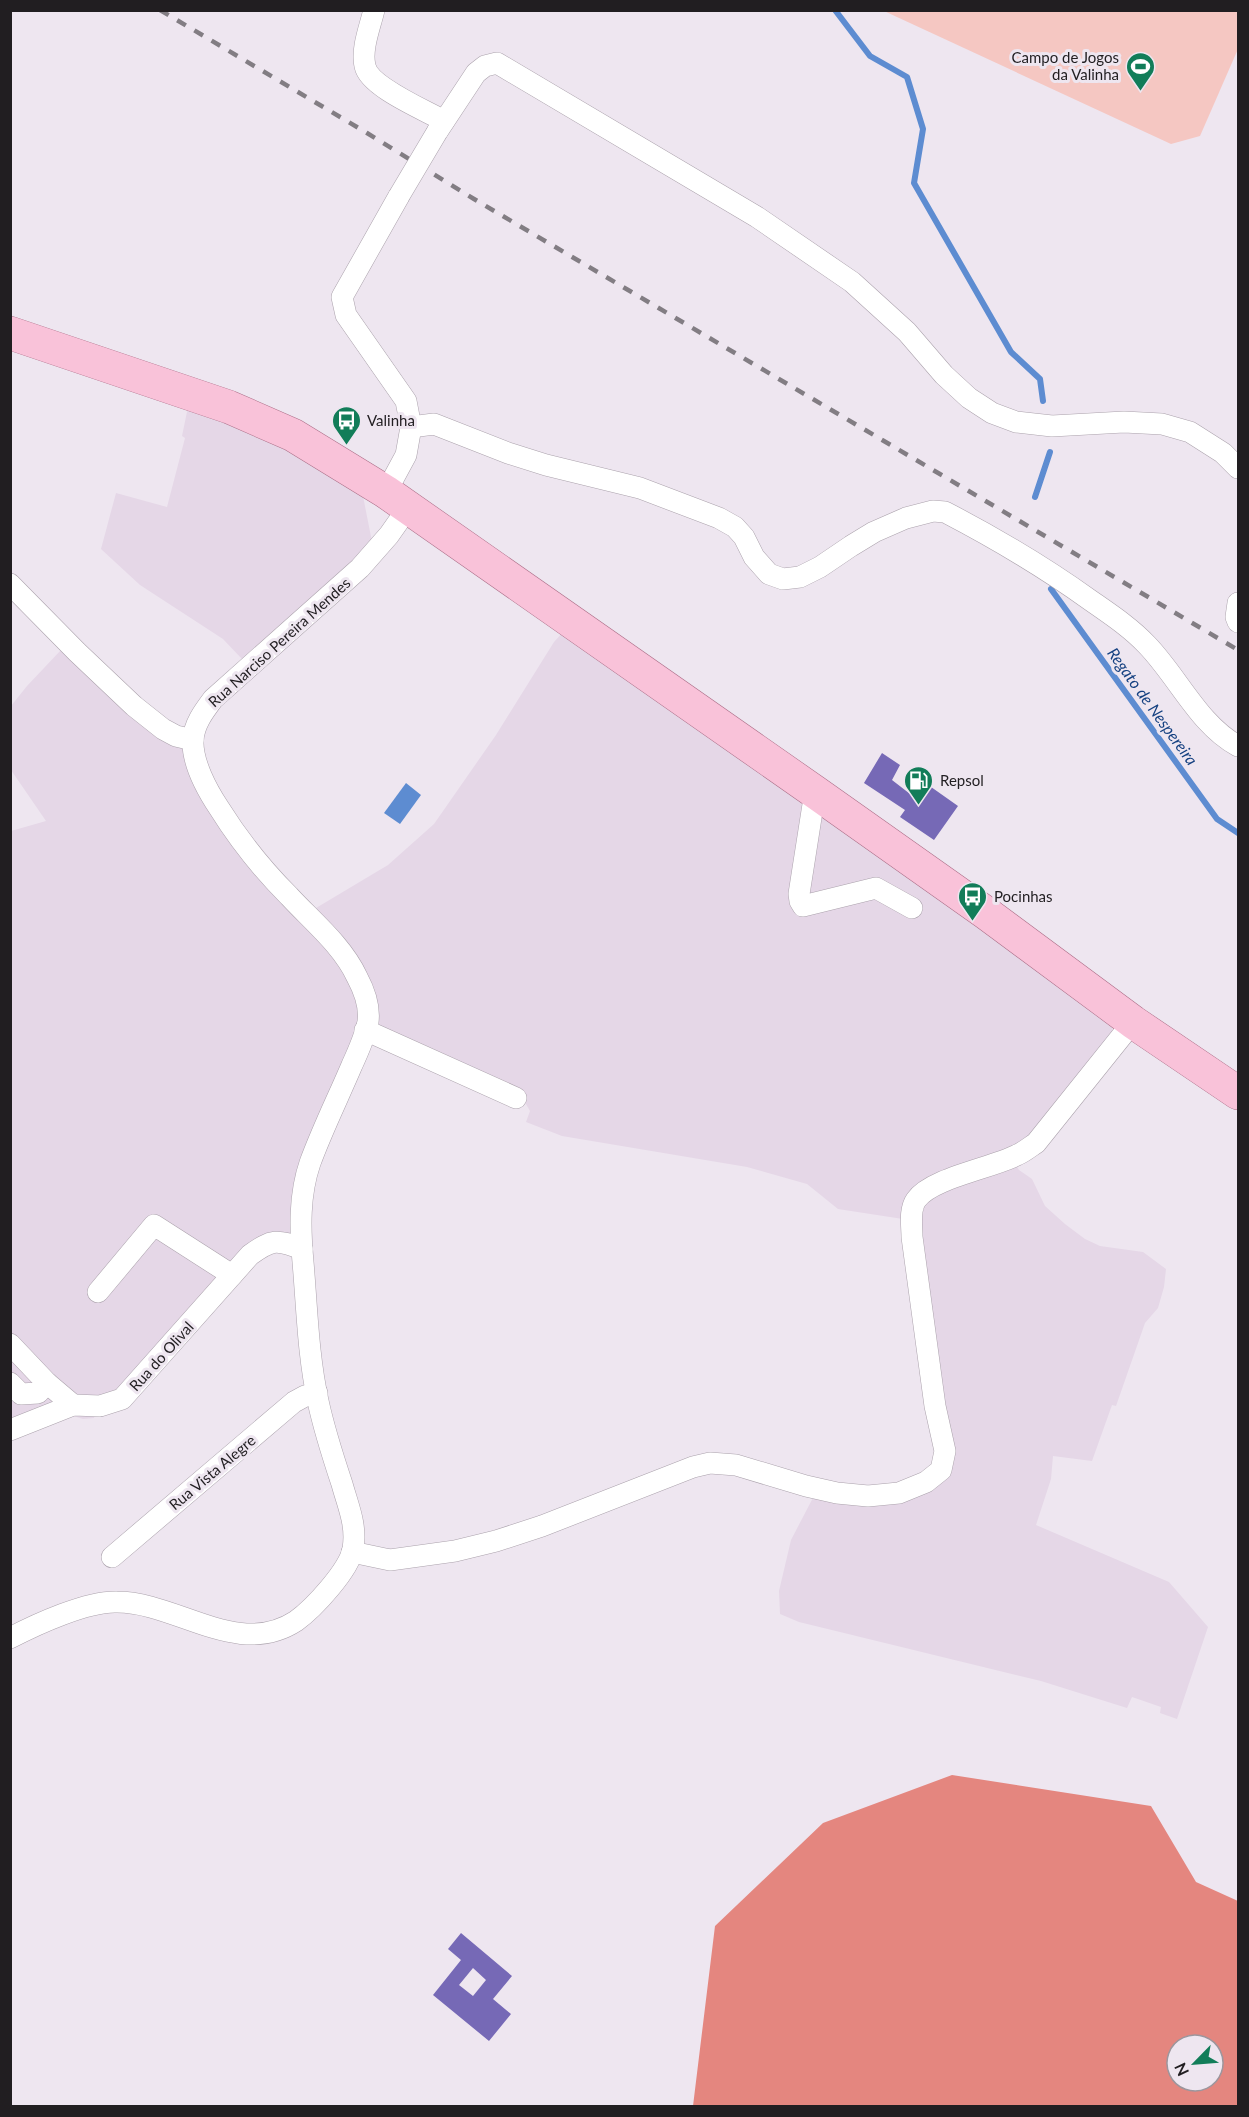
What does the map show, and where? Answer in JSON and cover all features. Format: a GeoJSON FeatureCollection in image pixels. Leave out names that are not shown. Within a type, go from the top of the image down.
{"type":"FeatureCollection","features":[{"type":"Feature","properties":{"kind":"main road"},"geometry":{"type":"LineString","coordinates":[[10,333],[229,407],[293,435],[397,500],[986,913],[1133,1022],[1239,1093]]}},
{"type":"Feature","properties":{"kind":"street"},"geometry":{"type":"LineString","coordinates":[[374,10],[364,58],[367,73],[380,85],[440,126]]}},
{"type":"Feature","properties":{"kind":"street"},"geometry":{"type":"LineString","coordinates":[[1239,468],[1223,453],[1190,432],[1162,424],[1124,422],[1052,426],[1016,422],[992,413],[969,399],[944,375],[907,332],[852,282],[757,217],[497,63],[485,66],[476,73],[440,126],[342,297],[346,315],[406,401],[411,427],[434,424],[536,462],[640,488],[719,518],[735,527],[744,537],[754,557],[769,574],[783,579],[800,577],[820,567],[874,532],[906,518],[933,511],[945,512],[1063,581],[1123,623],[1147,645],[1201,713],[1219,732],[1239,746]]}},
{"type":"Feature","properties":{"kind":"street","name":"Rua Narciso Pereira Mendes"},"geometry":{"type":"LineString","coordinates":[[10,1638],[93,1604],[117,1602],[146,1606],[215,1629],[240,1634],[267,1633],[294,1622],[312,1606],[338,1576],[352,1552],[353,1519],[317,1393],[313,1371],[300,1234],[303,1195],[309,1167],[365,1030],[368,1020],[366,996],[342,951],[278,885],[234,831],[206,789],[197,765],[193,740],[200,715],[213,699],[360,568],[389,535],[411,427]]}},
{"type":"Feature","properties":{"kind":"street"},"geometry":{"type":"LineString","coordinates":[[10,585],[134,706],[163,729],[176,736],[193,740]]}},
{"type":"Feature","properties":{"kind":"street"},"geometry":{"type":"LineString","coordinates":[[1239,603],[1236,617],[1239,622]]}},
{"type":"Feature","properties":{"kind":"street"},"geometry":{"type":"LineString","coordinates":[[815,792],[799,894],[803,906],[876,888],[912,908]]}},
{"type":"Feature","properties":{"kind":"street"},"geometry":{"type":"LineString","coordinates":[[352,1552],[390,1560],[485,1544],[542,1526],[710,1463],[736,1465],[837,1493],[868,1496],[899,1493],[926,1482],[941,1470],[945,1451],[935,1406],[912,1237],[911,1214],[916,1200],[954,1177],[1017,1155],[1036,1143],[1133,1022]]}},
{"type":"Feature","properties":{"kind":"street"},"geometry":{"type":"LineString","coordinates":[[365,1030],[516,1098]]}},
{"type":"Feature","properties":{"kind":"street"},"geometry":{"type":"LineString","coordinates":[[98,1292],[154,1225],[232,1275]]}},
{"type":"Feature","properties":{"kind":"street","name":"Rua do Olival"},"geometry":{"type":"LineString","coordinates":[[10,1430],[73,1405],[100,1406],[122,1399],[250,1255],[264,1245],[282,1241],[302,1249]]}},
{"type":"Feature","properties":{"kind":"street"},"geometry":{"type":"LineString","coordinates":[[10,1344],[47,1383],[73,1405]]}},
{"type":"Feature","properties":{"kind":"street"},"geometry":{"type":"LineString","coordinates":[[10,1383],[21,1394],[38,1393],[47,1383]]}},
{"type":"Feature","properties":{"kind":"street","name":"Rua Vista Alegre"},"geometry":{"type":"LineString","coordinates":[[112,1557],[294,1402],[317,1393]]}},
{"type":"Feature","properties":{"kind":"shaded area","name":"Campo de Jogos da Valinha"},"geometry":{"type":"Polygon","coordinates":[[[884,11],[1238,11],[1238,49],[1200,136],[1171,144],[884,11]]]}},
{"type":"Feature","properties":{"kind":"shaded area"},"geometry":{"type":"Polygon","coordinates":[[[188,407],[290,450],[363,496],[373,547],[242,659],[223,639],[140,585],[101,549],[116,493],[167,507],[185,438],[182,436],[188,407]]]}},
{"type":"Feature","properties":{"kind":"shaded area"},"geometry":{"type":"Polygon","coordinates":[[[564,631],[1110,1013],[1113,1036],[1039,1138],[1010,1155],[1019,1170],[1032,1179],[1045,1206],[1065,1224],[1085,1239],[1100,1246],[1143,1252],[1166,1269],[1164,1287],[1158,1308],[1145,1323],[1116,1406],[1112,1405],[1092,1461],[1053,1456],[1051,1479],[1036,1525],[1169,1582],[1208,1627],[1177,1719],[1160,1713],[1161,1707],[1132,1697],[1127,1708],[1041,1681],[799,1622],[780,1614],[779,1591],[791,1540],[816,1492],[934,1484],[946,1469],[916,1221],[838,1209],[807,1184],[747,1167],[562,1136],[526,1122],[530,1111],[519,1092],[367,1031],[306,1171],[301,1239],[269,1239],[128,1392],[98,1404],[94,1418],[83,1419],[67,1414],[11,1437],[11,831],[46,821],[11,770],[11,706],[61,650],[184,745],[307,917],[316,908],[388,865],[434,824],[496,735],[554,642],[564,631]]]}},
{"type":"Feature","properties":{"kind":"shaded area"},"geometry":{"type":"Polygon","coordinates":[[[952,1775],[1151,1806],[1196,1882],[1238,1901],[1238,2106],[693,2106],[715,1926],[823,1823],[952,1775]]]}},
{"type":"Feature","properties":{"kind":"water"},"geometry":{"type":"Polygon","coordinates":[[[406,783],[421,795],[400,824],[384,813],[406,783]]]}},
{"type":"Feature","properties":{"kind":"building"},"geometry":{"type":"Polygon","coordinates":[[[882,753],[900,765],[892,780],[914,797],[924,782],[958,806],[934,840],[900,817],[905,810],[864,783],[882,753]]]}},
{"type":"Feature","properties":{"kind":"building"},"geometry":{"type":"Polygon","coordinates":[[[461,1933],[512,1976],[493,1999],[511,2014],[489,2041],[433,1995],[461,1960],[448,1949],[461,1933]],[[473,1968],[459,1985],[473,1996],[486,1980],[473,1968]]]}},
{"type":"Feature","properties":{"kind":"waterway"},"geometry":{"type":"LineString","coordinates":[[835,10],[870,56],[907,77],[923,129],[914,183],[1011,352],[1040,379],[1043,401]]}},
{"type":"Feature","properties":{"kind":"waterway"},"geometry":{"type":"LineString","coordinates":[[1035,497],[1050,452]]}},
{"type":"Feature","properties":{"kind":"waterway","name":"Regato de Nespereira"},"geometry":{"type":"LineString","coordinates":[[1051,589],[1217,819],[1238,833]]}},
{"type":"Feature","properties":{"kind":"railway"},"geometry":{"type":"LineString","coordinates":[[160,10],[474,199],[1238,650]]}},
{"type":"Feature","properties":{"kind":"place","name":"Campo de Jogos da Valinha"},"geometry":{"type":"Point","coordinates":[1140,92]}},
{"type":"Feature","properties":{"kind":"place","name":"Valinha"},"geometry":{"type":"Point","coordinates":[346,446]}},
{"type":"Feature","properties":{"kind":"place","name":"Repsol"},"geometry":{"type":"Point","coordinates":[919,806]}},
{"type":"Feature","properties":{"kind":"place","name":"Pocinhas"},"geometry":{"type":"Point","coordinates":[973,922]}}]}
